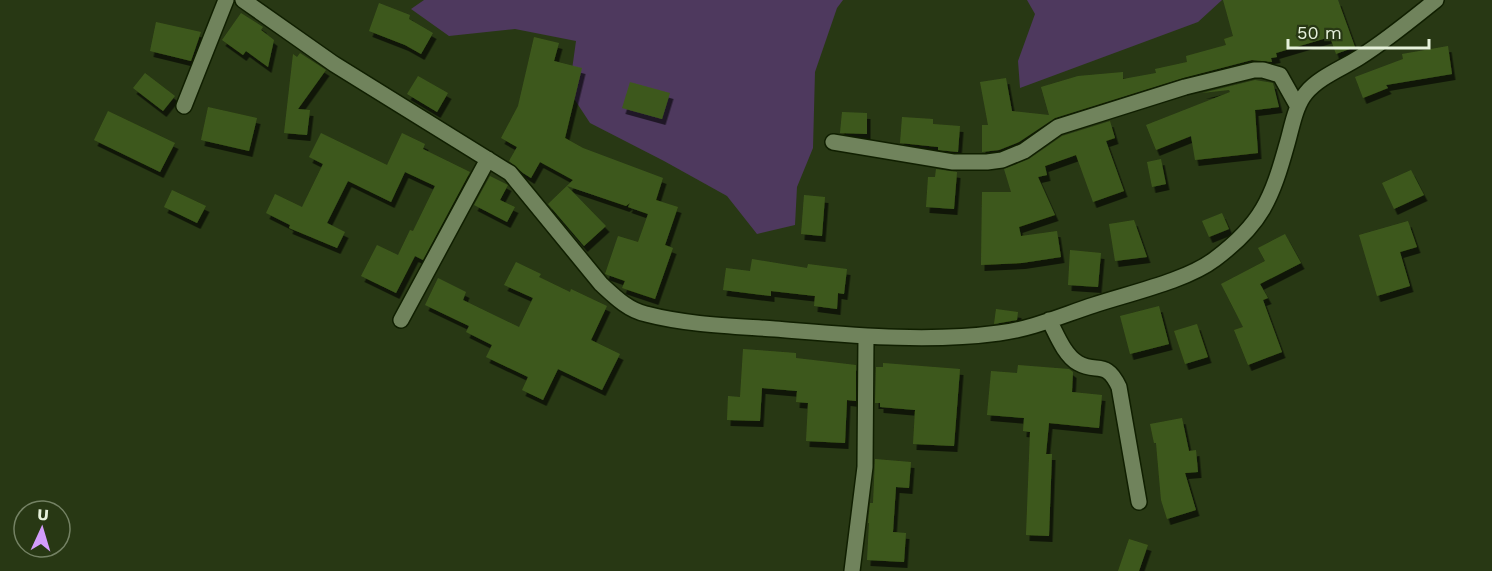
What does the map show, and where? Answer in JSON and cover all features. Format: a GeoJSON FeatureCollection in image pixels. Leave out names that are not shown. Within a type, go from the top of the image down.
{"type":"FeatureCollection","features":[{"type":"Feature","properties":{"kind":"street"},"geometry":{"type":"LineString","coordinates":[[184,106],[226,0]]}},
{"type":"Feature","properties":{"kind":"street"},"geometry":{"type":"LineString","coordinates":[[243,0],[334,64],[488,159],[517,180],[602,284],[615,298],[635,310],[655,316],[709,324],[866,336],[927,338],[1002,333],[1187,274],[1212,261],[1255,223],[1277,180],[1298,107],[1311,88],[1390,37],[1436,0]]}},
{"type":"Feature","properties":{"kind":"street"},"geometry":{"type":"LineString","coordinates":[[833,142],[953,162],[994,161],[1024,151],[1058,127],[1185,87],[1254,69],[1263,69],[1280,75],[1298,107]]}},
{"type":"Feature","properties":{"kind":"street"},"geometry":{"type":"LineString","coordinates":[[401,320],[488,159]]}},
{"type":"Feature","properties":{"kind":"street"},"geometry":{"type":"LineString","coordinates":[[1048,320],[1066,351],[1077,362],[1103,368],[1114,375],[1119,387],[1139,502]]}},
{"type":"Feature","properties":{"kind":"street"},"geometry":{"type":"LineString","coordinates":[[852,571],[865,467],[866,336]]}},
{"type":"Feature","properties":{"kind":"shaded area"},"geometry":{"type":"Polygon","coordinates":[[[424,0],[843,0],[837,8],[815,72],[813,148],[797,187],[795,225],[757,234],[727,196],[590,123],[569,91],[576,41],[515,29],[449,36],[411,9],[424,0]]]}},
{"type":"Feature","properties":{"kind":"shaded area"},"geometry":{"type":"Polygon","coordinates":[[[1027,0],[1222,0],[1198,22],[1020,88],[1018,61],[1035,14],[1027,0]]]}},
{"type":"Feature","properties":{"kind":"building"},"geometry":{"type":"Polygon","coordinates":[[[1223,0],[1338,0],[1355,47],[1336,54],[1330,37],[1276,53],[1277,57],[1271,58],[1272,62],[1252,60],[1183,78],[1055,118],[1019,142],[999,150],[982,152],[982,125],[988,125],[980,82],[1006,78],[1012,111],[1049,115],[1041,87],[1078,76],[1123,72],[1123,79],[1156,73],[1155,69],[1187,62],[1186,56],[1226,45],[1224,39],[1233,36],[1223,0]]]}},
{"type":"Feature","properties":{"kind":"building"},"geometry":{"type":"Polygon","coordinates":[[[379,3],[410,15],[409,19],[433,33],[421,54],[369,31],[379,3]]]}},
{"type":"Feature","properties":{"kind":"building"},"geometry":{"type":"Polygon","coordinates":[[[241,13],[263,27],[261,30],[274,40],[268,67],[246,51],[243,55],[222,40],[241,13]]]}},
{"type":"Feature","properties":{"kind":"building"},"geometry":{"type":"Polygon","coordinates":[[[156,22],[201,32],[191,61],[150,51],[156,22]]]}},
{"type":"Feature","properties":{"kind":"building"},"geometry":{"type":"Polygon","coordinates":[[[534,37],[559,43],[554,61],[582,68],[565,138],[583,148],[663,178],[656,200],[678,207],[665,245],[673,248],[655,299],[622,288],[625,281],[605,274],[618,236],[638,242],[648,214],[628,207],[630,203],[626,206],[567,186],[606,226],[584,246],[548,204],[573,180],[540,162],[531,178],[509,161],[517,147],[501,138],[518,106],[534,37]]]}},
{"type":"Feature","properties":{"kind":"building"},"geometry":{"type":"Polygon","coordinates":[[[1448,46],[1452,74],[1386,85],[1388,88],[1363,98],[1355,77],[1403,59],[1402,54],[1448,46]]]}},
{"type":"Feature","properties":{"kind":"building"},"geometry":{"type":"Polygon","coordinates":[[[300,53],[326,70],[298,109],[310,110],[307,135],[284,133],[293,54],[297,57],[300,53]]]}},
{"type":"Feature","properties":{"kind":"building"},"geometry":{"type":"Polygon","coordinates":[[[145,73],[175,96],[163,111],[133,88],[145,73]]]}},
{"type":"Feature","properties":{"kind":"building"},"geometry":{"type":"Polygon","coordinates":[[[418,76],[448,93],[437,112],[407,94],[418,76]]]}},
{"type":"Feature","properties":{"kind":"building"},"geometry":{"type":"Polygon","coordinates":[[[1255,80],[1273,83],[1279,107],[1255,110],[1258,153],[1195,160],[1191,136],[1156,150],[1146,125],[1230,92],[1229,90],[1202,93],[1255,80]]]}},
{"type":"Feature","properties":{"kind":"building"},"geometry":{"type":"Polygon","coordinates":[[[630,82],[670,93],[662,119],[622,108],[630,82]]]}},
{"type":"Feature","properties":{"kind":"building"},"geometry":{"type":"Polygon","coordinates":[[[208,107],[257,118],[249,151],[201,140],[208,107]]]}},
{"type":"Feature","properties":{"kind":"building"},"geometry":{"type":"Polygon","coordinates":[[[108,111],[175,143],[160,172],[94,140],[108,111]]]}},
{"type":"Feature","properties":{"kind":"building"},"geometry":{"type":"Polygon","coordinates":[[[842,112],[867,113],[867,134],[840,133],[842,112]]]}},
{"type":"Feature","properties":{"kind":"building"},"geometry":{"type":"Polygon","coordinates":[[[902,117],[933,119],[933,124],[960,126],[958,152],[938,150],[938,147],[900,143],[902,117]]]}},
{"type":"Feature","properties":{"kind":"building"},"geometry":{"type":"Polygon","coordinates":[[[1110,121],[1115,138],[1106,141],[1124,191],[1093,202],[1076,155],[1045,166],[1047,175],[1038,177],[1055,215],[1019,227],[1021,236],[1057,231],[1061,257],[1022,263],[981,265],[982,192],[1011,192],[1004,169],[1029,159],[1062,136],[1110,121]]]}},
{"type":"Feature","properties":{"kind":"building"},"geometry":{"type":"Polygon","coordinates":[[[321,133],[387,165],[402,133],[425,144],[423,149],[470,172],[423,260],[415,256],[396,293],[361,276],[377,245],[398,255],[410,230],[413,231],[435,186],[405,172],[391,202],[348,181],[327,223],[345,232],[337,248],[289,228],[290,225],[266,213],[275,194],[302,207],[323,164],[309,157],[321,133]]]}},
{"type":"Feature","properties":{"kind":"building"},"geometry":{"type":"Polygon","coordinates":[[[1161,159],[1166,184],[1152,187],[1147,162],[1161,159]]]}},
{"type":"Feature","properties":{"kind":"building"},"geometry":{"type":"Polygon","coordinates":[[[936,169],[957,172],[954,209],[926,207],[928,177],[935,177],[936,169]]]}},
{"type":"Feature","properties":{"kind":"building"},"geometry":{"type":"Polygon","coordinates":[[[1411,170],[1424,195],[1394,209],[1382,183],[1411,170]]]}},
{"type":"Feature","properties":{"kind":"building"},"geometry":{"type":"Polygon","coordinates":[[[490,176],[508,185],[500,200],[515,207],[507,222],[474,205],[490,176]]]}},
{"type":"Feature","properties":{"kind":"building"},"geometry":{"type":"Polygon","coordinates":[[[172,190],[206,206],[197,223],[164,207],[172,190]]]}},
{"type":"Feature","properties":{"kind":"building"},"geometry":{"type":"Polygon","coordinates":[[[804,195],[825,197],[822,236],[801,234],[804,195]]]}},
{"type":"Feature","properties":{"kind":"building"},"geometry":{"type":"Polygon","coordinates":[[[1222,213],[1229,229],[1209,237],[1202,221],[1222,213]]]}},
{"type":"Feature","properties":{"kind":"building"},"geometry":{"type":"Polygon","coordinates":[[[1134,220],[1147,257],[1115,261],[1109,224],[1134,220]]]}},
{"type":"Feature","properties":{"kind":"building"},"geometry":{"type":"Polygon","coordinates":[[[1408,221],[1417,247],[1400,252],[1410,286],[1377,296],[1359,235],[1408,221]]]}},
{"type":"Feature","properties":{"kind":"building"},"geometry":{"type":"Polygon","coordinates":[[[1285,234],[1301,263],[1260,284],[1268,298],[1263,300],[1282,352],[1248,365],[1234,330],[1243,327],[1221,284],[1265,261],[1258,248],[1285,234]]]}},
{"type":"Feature","properties":{"kind":"building"},"geometry":{"type":"Polygon","coordinates":[[[1070,250],[1101,253],[1098,287],[1068,285],[1070,250]]]}},
{"type":"Feature","properties":{"kind":"building"},"geometry":{"type":"Polygon","coordinates":[[[752,259],[807,268],[808,264],[847,269],[844,294],[838,293],[837,309],[814,306],[815,296],[771,291],[771,296],[723,290],[726,268],[750,271],[752,259]]]}},
{"type":"Feature","properties":{"kind":"building"},"geometry":{"type":"Polygon","coordinates":[[[516,262],[541,274],[539,277],[570,292],[571,289],[607,306],[591,340],[620,354],[602,390],[558,369],[543,400],[522,390],[528,377],[486,357],[492,345],[466,332],[469,326],[425,305],[438,278],[466,292],[463,300],[519,327],[533,298],[504,285],[516,262]]]}},
{"type":"Feature","properties":{"kind":"building"},"geometry":{"type":"Polygon","coordinates":[[[1159,306],[1169,344],[1130,354],[1120,316],[1159,306]]]}},
{"type":"Feature","properties":{"kind":"building"},"geometry":{"type":"Polygon","coordinates":[[[996,309],[1018,312],[1017,320],[994,324],[996,309]]]}},
{"type":"Feature","properties":{"kind":"building"},"geometry":{"type":"Polygon","coordinates":[[[1197,324],[1208,357],[1185,364],[1174,331],[1197,324]]]}},
{"type":"Feature","properties":{"kind":"building"},"geometry":{"type":"Polygon","coordinates":[[[743,349],[796,353],[796,358],[856,365],[856,401],[847,400],[845,443],[806,441],[808,403],[796,402],[797,391],[762,388],[760,421],[727,420],[728,396],[740,397],[743,349]]]}},
{"type":"Feature","properties":{"kind":"building"},"geometry":{"type":"Polygon","coordinates":[[[883,363],[960,369],[954,446],[913,444],[915,410],[880,407],[880,403],[875,403],[876,367],[883,367],[883,363]]]}},
{"type":"Feature","properties":{"kind":"building"},"geometry":{"type":"Polygon","coordinates":[[[1018,365],[1069,369],[1073,372],[1072,392],[1102,395],[1099,428],[1049,423],[1046,454],[1052,454],[1049,536],[1026,535],[1030,432],[1023,431],[1024,418],[987,415],[991,371],[1017,373],[1018,365]]]}},
{"type":"Feature","properties":{"kind":"building"},"geometry":{"type":"Polygon","coordinates":[[[1182,418],[1189,451],[1196,450],[1198,472],[1185,473],[1196,510],[1167,519],[1161,500],[1156,443],[1154,443],[1150,424],[1182,418]]]}},
{"type":"Feature","properties":{"kind":"building"},"geometry":{"type":"Polygon","coordinates":[[[875,459],[911,462],[909,488],[896,487],[893,532],[906,533],[904,562],[867,560],[868,523],[870,503],[873,503],[875,459]]]}},
{"type":"Feature","properties":{"kind":"building"},"geometry":{"type":"Polygon","coordinates":[[[1129,539],[1148,545],[1139,571],[1118,571],[1129,539]]]}}]}
